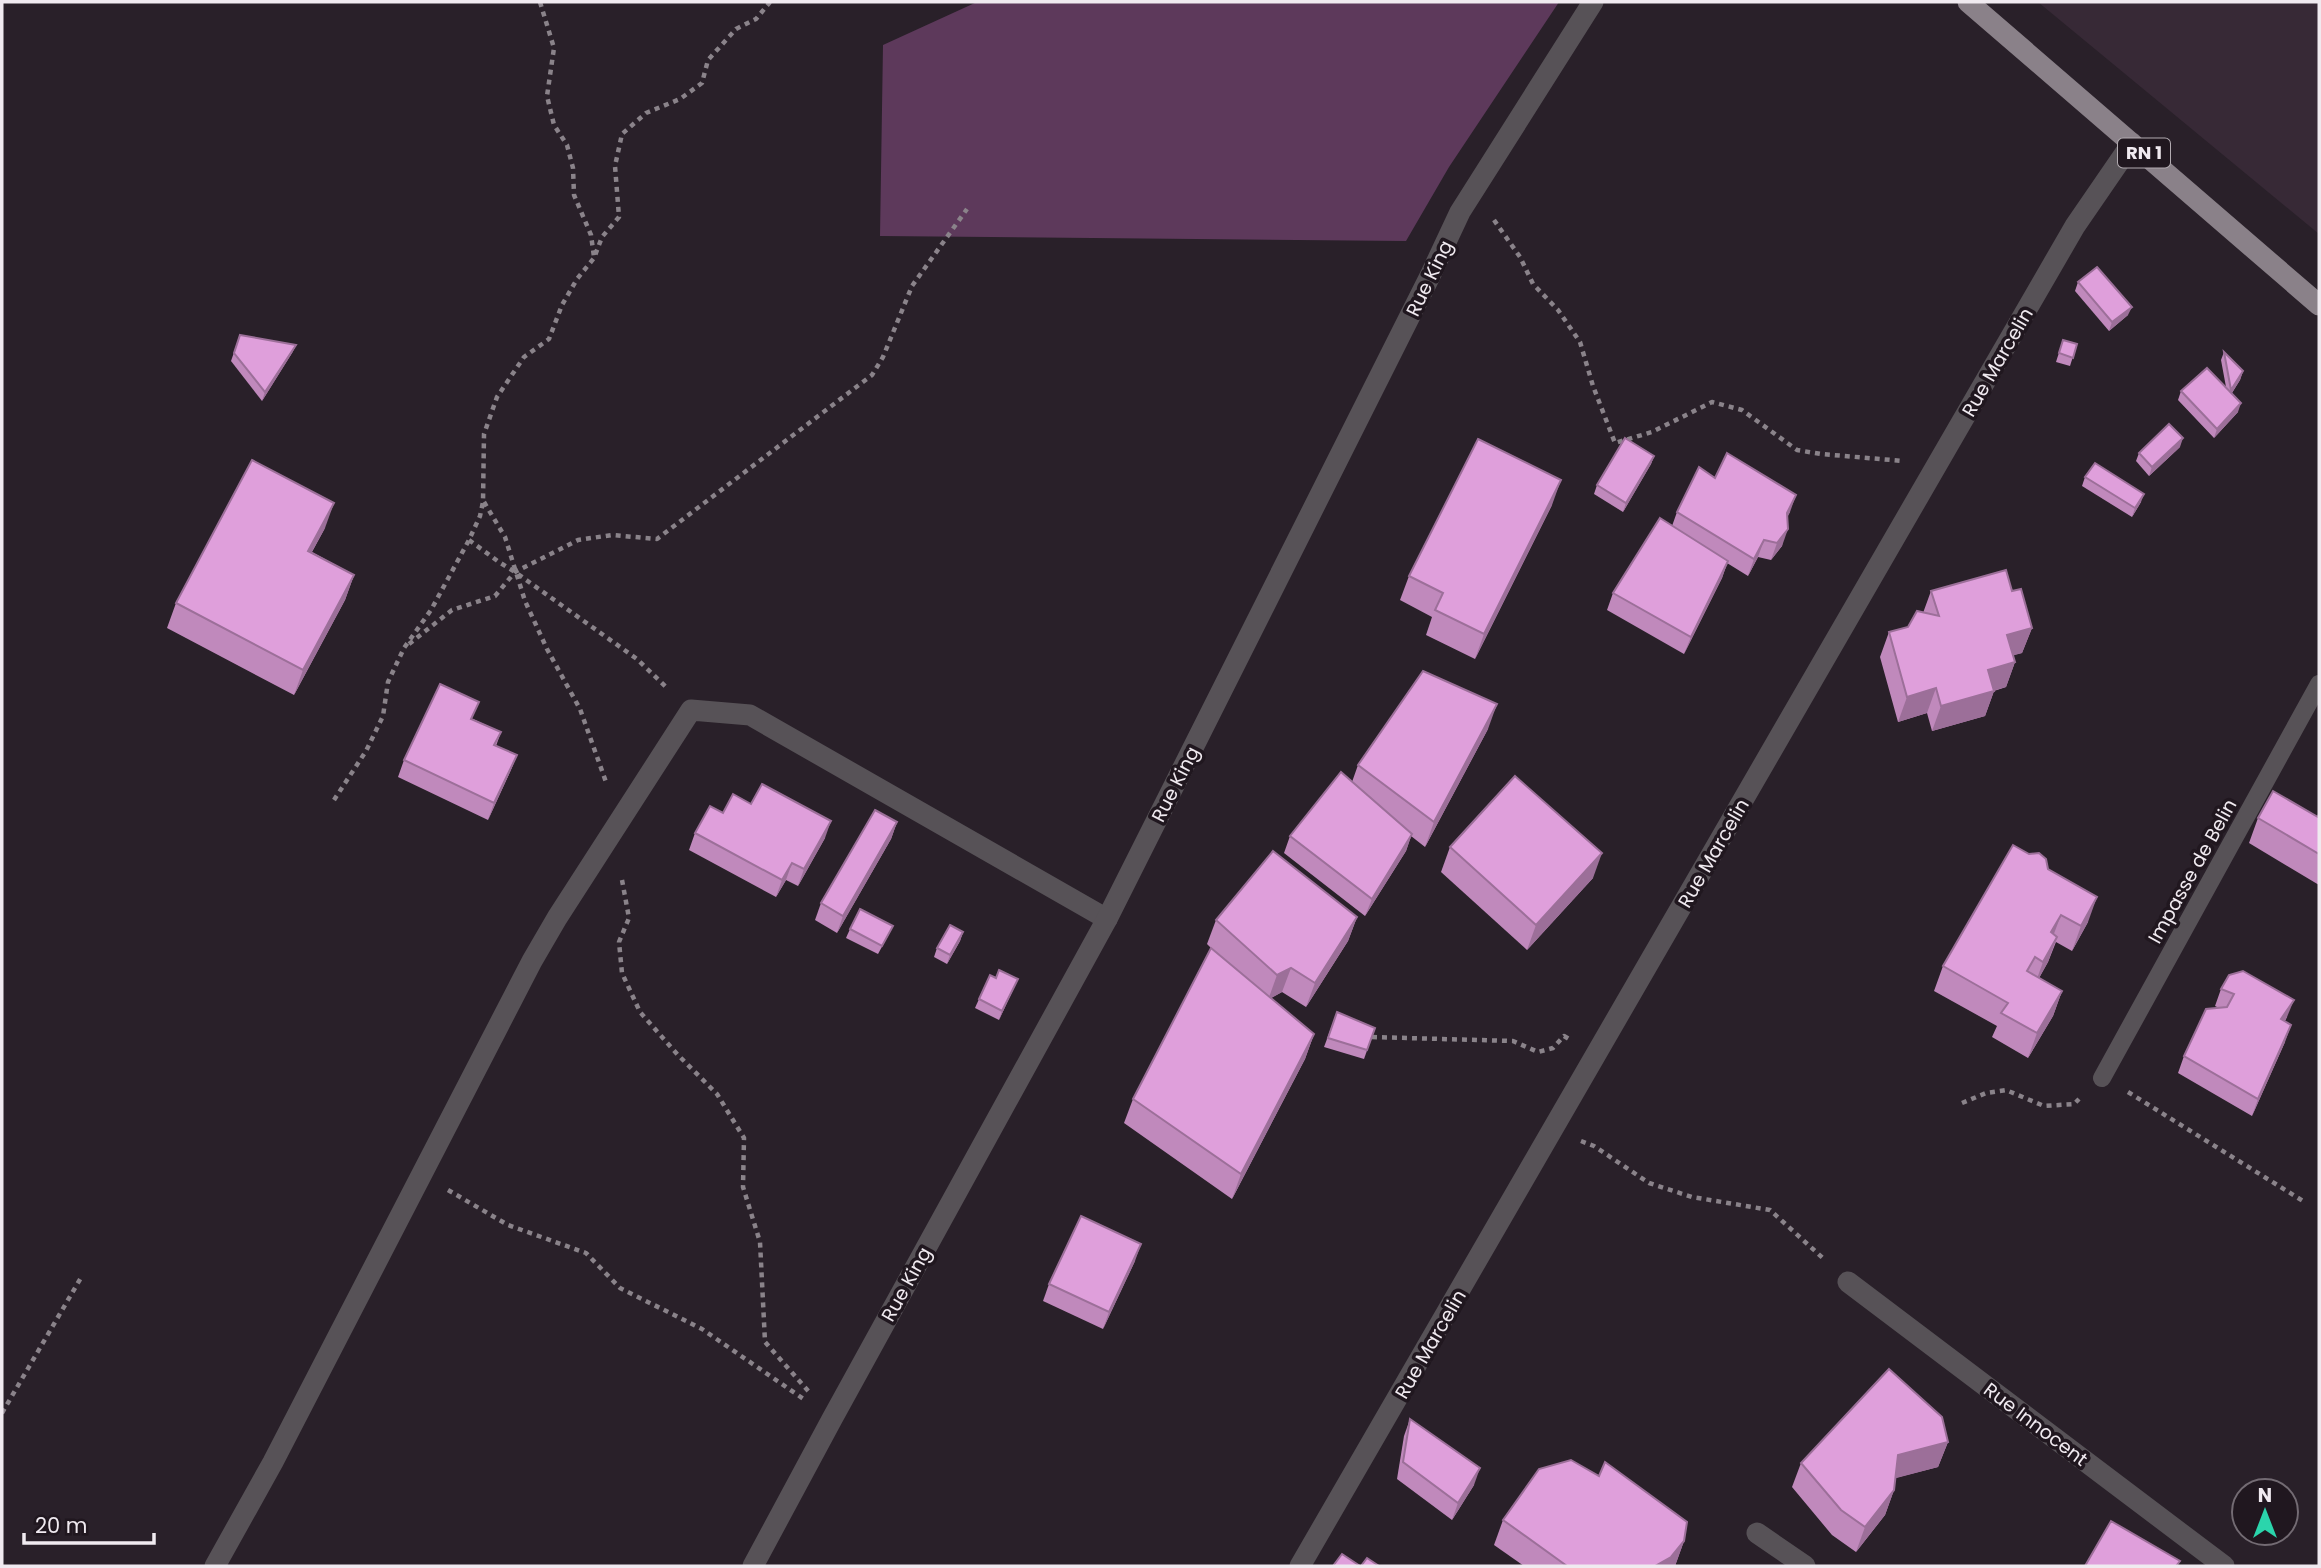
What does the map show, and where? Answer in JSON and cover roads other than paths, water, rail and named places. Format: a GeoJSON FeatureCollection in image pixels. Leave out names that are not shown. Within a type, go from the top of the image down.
{"type":"FeatureCollection","features":[{"type":"Feature","properties":{"kind":"main road","name":"RN 1"},"geometry":{"type":"LineString","coordinates":[[1968,2],[2319,304]]}},
{"type":"Feature","properties":{"kind":"street","name":"Rue King"},"geometry":{"type":"LineString","coordinates":[[753,1566],[1107,919],[1412,313],[1460,212],[1593,2]]}},
{"type":"Feature","properties":{"kind":"street","name":"Rue Marcelin"},"geometry":{"type":"LineString","coordinates":[[1300,1566],[2075,226],[2132,143]]}},
{"type":"Feature","properties":{"kind":"street"},"geometry":{"type":"LineString","coordinates":[[215,1566],[273,1462],[532,961],[691,710],[750,715],[1107,919]]}},
{"type":"Feature","properties":{"kind":"street","name":"Rue Innocent"},"geometry":{"type":"LineString","coordinates":[[1848,1282],[2224,1566]]}},
{"type":"Feature","properties":{"kind":"street"},"geometry":{"type":"LineString","coordinates":[[1758,1533],[1805,1566]]}},
{"type":"Feature","properties":{"kind":"lane","name":"Impasse de Belin"},"geometry":{"type":"LineString","coordinates":[[2102,1078],[2319,684]]}}]}
